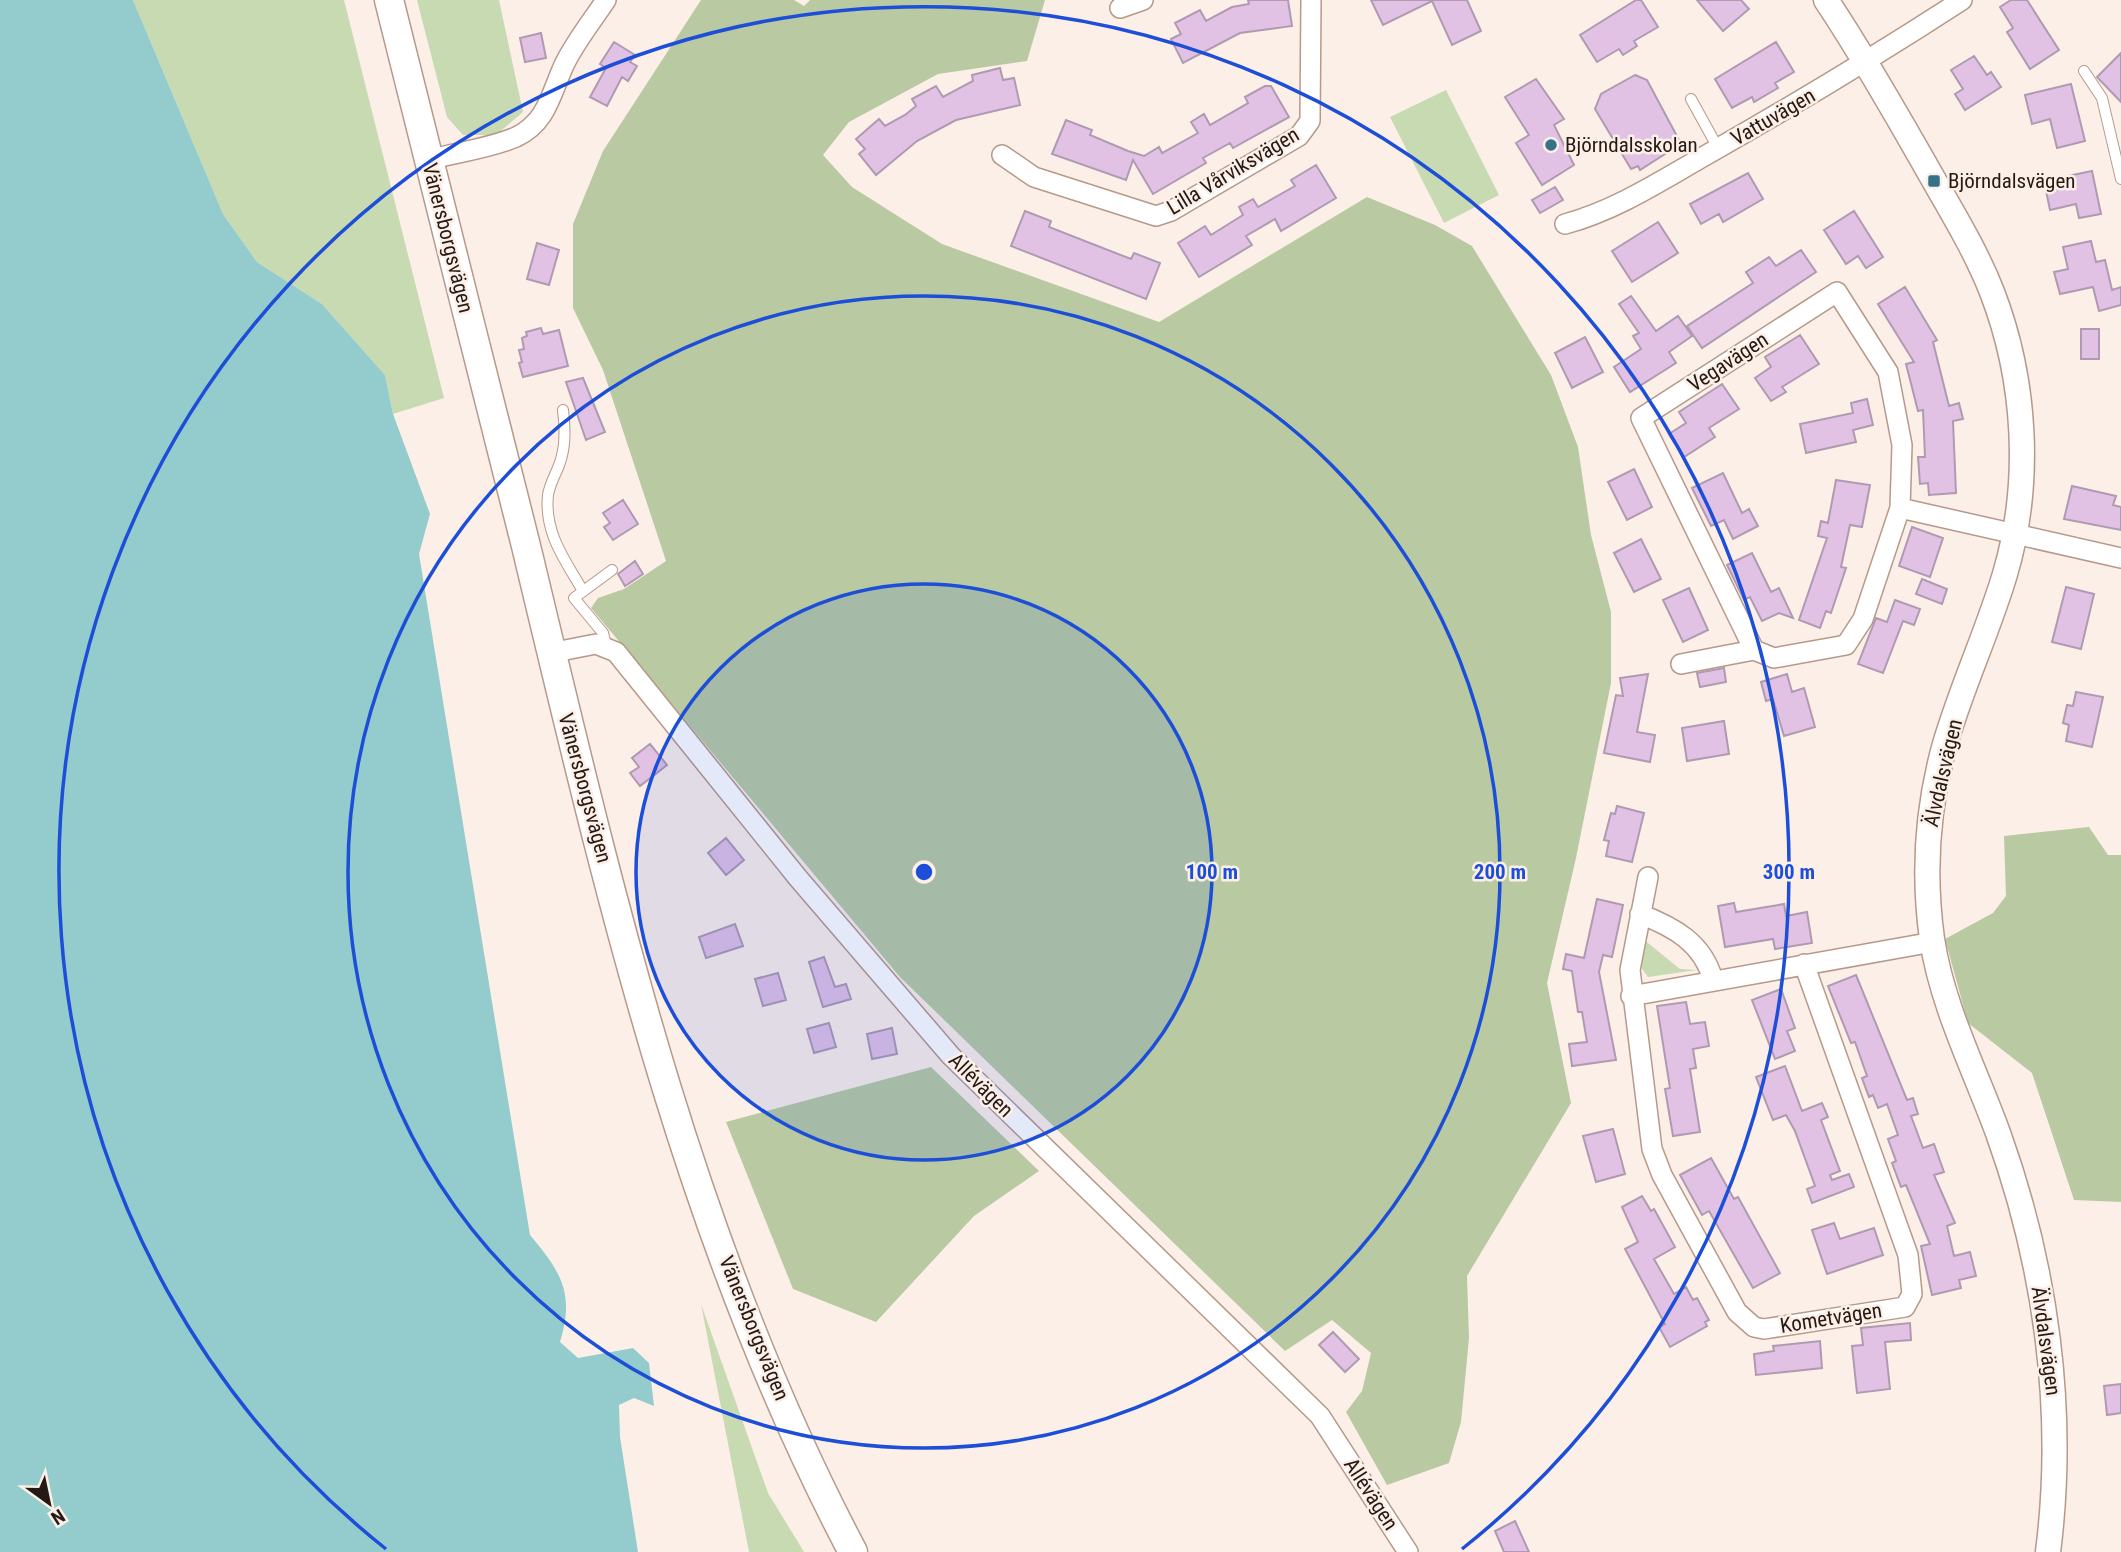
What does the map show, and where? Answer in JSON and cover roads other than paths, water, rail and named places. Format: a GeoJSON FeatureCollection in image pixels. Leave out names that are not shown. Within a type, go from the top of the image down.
{"type":"FeatureCollection","features":[{"type":"Feature","properties":{"kind":"main road","name":"Vänersborgsvägen"},"geometry":{"type":"LineString","coordinates":[[388,0],[550,653],[628,953],[677,1120],[733,1281],[762,1354],[853,1552]]}},
{"type":"Feature","properties":{"kind":"street"},"geometry":{"type":"LineString","coordinates":[[428,160],[518,136],[535,124],[550,105],[565,64],[606,0]]}},
{"type":"Feature","properties":{"kind":"street"},"geometry":{"type":"LineString","coordinates":[[1120,8],[1143,0]]}},
{"type":"Feature","properties":{"kind":"street","name":"Lilla Vårviksvägen"},"geometry":{"type":"LineString","coordinates":[[1002,155],[1034,177],[1046,181],[1156,216],[1171,211],[1299,136],[1310,121],[1311,0]]}},
{"type":"Feature","properties":{"kind":"street"},"geometry":{"type":"LineString","coordinates":[[1826,0],[1867,62],[1962,0]]}},
{"type":"Feature","properties":{"kind":"street","name":"Vattuvägen"},"geometry":{"type":"LineString","coordinates":[[1565,224],[1595,216],[1867,62]]}},
{"type":"Feature","properties":{"kind":"street","name":"Älvdalsvägen"},"geometry":{"type":"LineString","coordinates":[[1867,62],[1966,238],[1992,292],[2007,341],[2022,428],[2014,534],[2005,573],[1945,745],[1929,818],[1927,872],[1933,942],[1956,1025],[1999,1137],[2032,1252],[2043,1307],[2054,1404],[2055,1495],[2048,1552]]}},
{"type":"Feature","properties":{"kind":"street","name":"Vegavägen"},"geometry":{"type":"LineString","coordinates":[[1681,664],[1754,650],[1774,658],[1846,645],[1863,619],[1900,508],[1902,446],[1888,372],[1837,292],[1641,418],[1754,650]]}},
{"type":"Feature","properties":{"kind":"street"},"geometry":{"type":"LineString","coordinates":[[1900,508],[2121,558]]}},
{"type":"Feature","properties":{"kind":"street"},"geometry":{"type":"LineString","coordinates":[[550,653],[596,644],[606,645]]}},
{"type":"Feature","properties":{"kind":"street","name":"Allévägen"},"geometry":{"type":"LineString","coordinates":[[606,645],[615,652],[798,878],[951,1056],[1320,1416],[1408,1552]]}},
{"type":"Feature","properties":{"kind":"street","name":"Kometvägen"},"geometry":{"type":"LineString","coordinates":[[1648,877],[1630,970],[1631,996],[1652,1149],[1662,1175],[1745,1321],[1764,1329],[1905,1307],[1912,1294],[1908,1255],[1853,1108],[1804,964]]}},
{"type":"Feature","properties":{"kind":"street"},"geometry":{"type":"LineString","coordinates":[[1640,914],[1667,924],[1694,944],[1709,965],[1713,980]]}},
{"type":"Feature","properties":{"kind":"street"},"geometry":{"type":"LineString","coordinates":[[1631,996],[1933,942]]}},
{"type":"Feature","properties":{"kind":"lane"},"geometry":{"type":"LineString","coordinates":[[2084,71],[2102,98],[2121,179]]}},
{"type":"Feature","properties":{"kind":"lane"},"geometry":{"type":"LineString","coordinates":[[1691,99],[1718,148]]}},
{"type":"Feature","properties":{"kind":"lane"},"geometry":{"type":"LineString","coordinates":[[563,410],[565,434],[561,459],[548,495],[549,521],[553,540],[583,591]]}},
{"type":"Feature","properties":{"kind":"lane"},"geometry":{"type":"LineString","coordinates":[[606,645],[603,633],[574,598],[612,570]]}},
{"type":"Feature","properties":{"kind":"water"},"geometry":{"type":"Polygon","coordinates":[[[0,0],[133,0],[223,214],[257,262],[322,304],[385,375],[393,414],[430,514],[419,554],[530,1235],[550,1260],[562,1284],[566,1310],[560,1342],[578,1358],[633,1348],[649,1363],[654,1406],[634,1398],[619,1405],[620,1437],[638,1552],[0,1552],[0,0]]]}},
{"type":"Feature","properties":{"kind":"place","name":"Björndalsskolan"},"geometry":{"type":"Point","coordinates":[1551,145]}},
{"type":"Feature","properties":{"kind":"place","name":"Björndalsvägen"},"geometry":{"type":"Point","coordinates":[1934,181]}}]}
